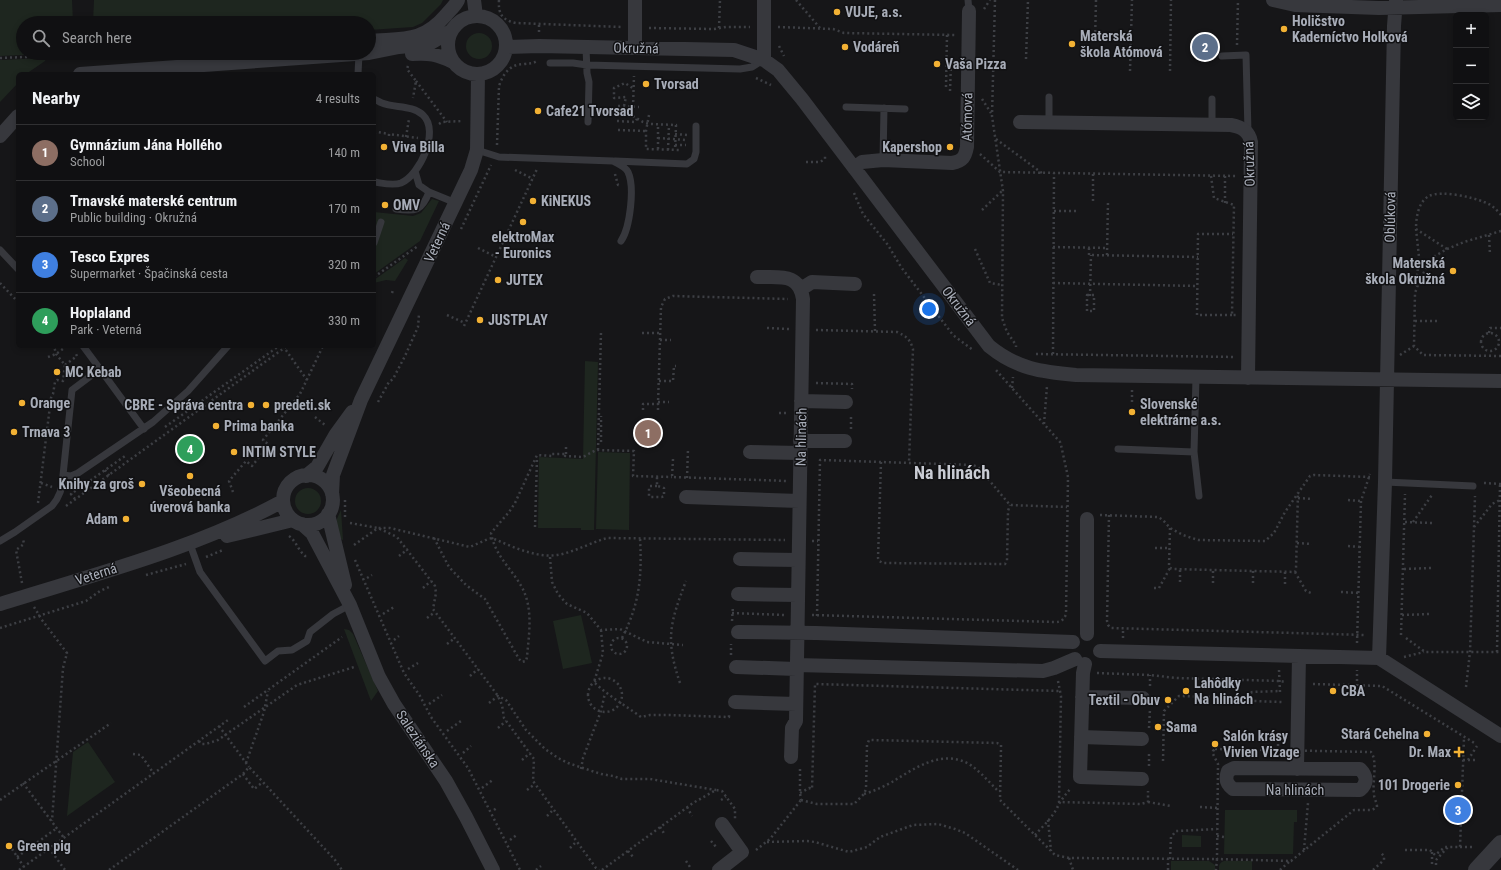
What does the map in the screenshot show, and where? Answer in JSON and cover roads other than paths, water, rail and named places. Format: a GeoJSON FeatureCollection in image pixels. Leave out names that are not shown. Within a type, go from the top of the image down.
{"type":"FeatureCollection","features":[{"type":"Feature","properties":{"kind":"street"},"geometry":{"type":"LineString","coordinates":[[376,48],[429,32],[437,25],[458,0]]}},
{"type":"Feature","properties":{"kind":"street"},"geometry":{"type":"LineString","coordinates":[[474,0],[476,16]]}},
{"type":"Feature","properties":{"kind":"street"},"geometry":{"type":"LineString","coordinates":[[635,0],[635,48]]}},
{"type":"Feature","properties":{"kind":"street"},"geometry":{"type":"LineString","coordinates":[[764,0],[764,60]]}},
{"type":"Feature","properties":{"kind":"street"},"geometry":{"type":"LineString","coordinates":[[1273,0],[1295,6],[1396,4],[1501,5]]}},
{"type":"Feature","properties":{"kind":"street","name":"Oblúková"},"geometry":{"type":"LineString","coordinates":[[1385,482],[1394,26],[1396,4]]}},
{"type":"Feature","properties":{"kind":"street","name":"Atómová"},"geometry":{"type":"LineString","coordinates":[[854,168],[862,162],[883,160],[959,162],[963,159],[966,154],[969,5]]}},
{"type":"Feature","properties":{"kind":"street"},"geometry":{"type":"LineString","coordinates":[[376,50],[429,44],[451,31],[462,20],[476,16],[486,18],[500,27],[505,36],[506,47],[502,59],[497,66],[490,71],[478,74],[464,71],[453,62],[431,53],[400,55],[376,52]]}},
{"type":"Feature","properties":{"kind":"street"},"geometry":{"type":"LineString","coordinates":[[451,31],[448,40],[448,48],[453,62]]}},
{"type":"Feature","properties":{"kind":"street","name":"Okružná"},"geometry":{"type":"LineString","coordinates":[[506,47],[734,50],[764,60],[778,70],[791,85],[989,346],[1001,356],[1030,369],[1050,373],[1076,375],[1501,381]]}},
{"type":"Feature","properties":{"kind":"street"},"geometry":{"type":"LineString","coordinates":[[104,72],[247,60]]}},
{"type":"Feature","properties":{"kind":"street","name":"Veterná"},"geometry":{"type":"LineString","coordinates":[[338,494],[333,476],[361,400],[471,170],[477,150],[478,74]]}},
{"type":"Feature","properties":{"kind":"street"},"geometry":{"type":"LineString","coordinates":[[0,136],[16,118]]}},
{"type":"Feature","properties":{"kind":"street","name":"Okružná"},"geometry":{"type":"LineString","coordinates":[[1020,122],[1238,126],[1248,132],[1251,142],[1251,177],[1248,378]]}},
{"type":"Feature","properties":{"kind":"street"},"geometry":{"type":"LineString","coordinates":[[757,278],[789,278],[796,282],[802,294],[812,282],[855,284]]}},
{"type":"Feature","properties":{"kind":"street","name":"Na hlinách"},"geometry":{"type":"LineString","coordinates":[[791,757],[792,728],[796,721],[802,294]]}},
{"type":"Feature","properties":{"kind":"street","name":"Veterná"},"geometry":{"type":"LineString","coordinates":[[306,476],[317,467],[336,434],[361,400]]}},
{"type":"Feature","properties":{"kind":"street"},"geometry":{"type":"LineString","coordinates":[[801,401],[846,402]]}},
{"type":"Feature","properties":{"kind":"street"},"geometry":{"type":"LineString","coordinates":[[750,452],[845,441]]}},
{"type":"Feature","properties":{"kind":"street"},"geometry":{"type":"LineString","coordinates":[[306,476],[317,477],[338,494],[324,519],[314,524],[297,522],[286,512],[283,501],[288,486],[296,479],[306,476]]}},
{"type":"Feature","properties":{"kind":"street"},"geometry":{"type":"LineString","coordinates":[[1379,658],[1385,482]]}},
{"type":"Feature","properties":{"kind":"street"},"geometry":{"type":"LineString","coordinates":[[686,497],[799,501]]}},
{"type":"Feature","properties":{"kind":"street","name":"Veterná"},"geometry":{"type":"LineString","coordinates":[[0,604],[190,544],[243,522],[283,501]]}},
{"type":"Feature","properties":{"kind":"street","name":"Saleziánska"},"geometry":{"type":"LineString","coordinates":[[328,514],[330,528],[350,605]]}},
{"type":"Feature","properties":{"kind":"street"},"geometry":{"type":"LineString","coordinates":[[1087,520],[1087,634]]}},
{"type":"Feature","properties":{"kind":"street","name":"Veterná"},"geometry":{"type":"LineString","coordinates":[[190,544],[297,522]]}},
{"type":"Feature","properties":{"kind":"street","name":"Saleziánska"},"geometry":{"type":"LineString","coordinates":[[297,522],[312,533],[350,605],[379,677],[394,704],[446,781],[493,870]]}},
{"type":"Feature","properties":{"kind":"street"},"geometry":{"type":"LineString","coordinates":[[740,559],[798,560]]}},
{"type":"Feature","properties":{"kind":"street"},"geometry":{"type":"LineString","coordinates":[[738,594],[798,595]]}},
{"type":"Feature","properties":{"kind":"street"},"geometry":{"type":"LineString","coordinates":[[738,632],[1073,642]]}},
{"type":"Feature","properties":{"kind":"street"},"geometry":{"type":"LineString","coordinates":[[736,667],[1043,671],[1080,662],[1091,663],[1096,660],[1100,651],[1100,644],[1097,639],[1087,634],[1076,638],[1071,648],[1072,654],[1080,662],[1083,680],[1080,778],[1142,779]]}},
{"type":"Feature","properties":{"kind":"street"},"geometry":{"type":"LineString","coordinates":[[1100,651],[1379,658],[1501,736]]}},
{"type":"Feature","properties":{"kind":"street","name":"Na hlinách"},"geometry":{"type":"LineString","coordinates":[[1297,769],[1300,656]]}},
{"type":"Feature","properties":{"kind":"street"},"geometry":{"type":"LineString","coordinates":[[1082,697],[1143,698]]}},
{"type":"Feature","properties":{"kind":"street"},"geometry":{"type":"LineString","coordinates":[[736,702],[796,704]]}},
{"type":"Feature","properties":{"kind":"street"},"geometry":{"type":"LineString","coordinates":[[1081,737],[1142,739]]}},
{"type":"Feature","properties":{"kind":"street","name":"Na hlinách"},"geometry":{"type":"LineString","coordinates":[[1234,768],[1297,769],[1360,769],[1365,774],[1365,786],[1360,790],[1234,789],[1228,785],[1226,778],[1228,771],[1234,768]]}},
{"type":"Feature","properties":{"kind":"street"},"geometry":{"type":"LineString","coordinates":[[719,870],[742,852],[728,822]]}},
{"type":"Feature","properties":{"kind":"street"},"geometry":{"type":"LineString","coordinates":[[1477,870],[1501,844]]}},
{"type":"Feature","properties":{"kind":"lane"},"geometry":{"type":"LineString","coordinates":[[586,47],[589,82],[588,122]]}},
{"type":"Feature","properties":{"kind":"lane"},"geometry":{"type":"LineString","coordinates":[[1222,56],[1246,55],[1248,132]]}},
{"type":"Feature","properties":{"kind":"lane"},"geometry":{"type":"LineString","coordinates":[[359,72],[363,60]]}},
{"type":"Feature","properties":{"kind":"lane"},"geometry":{"type":"LineString","coordinates":[[550,62],[587,65],[740,69],[752,67],[764,60]]}},
{"type":"Feature","properties":{"kind":"lane"},"geometry":{"type":"LineString","coordinates":[[1048,122],[1049,97]]}},
{"type":"Feature","properties":{"kind":"lane"},"geometry":{"type":"LineString","coordinates":[[376,100],[382,103],[416,111],[423,115],[428,123],[430,138],[416,171],[408,179],[400,184],[376,182]]}},
{"type":"Feature","properties":{"kind":"lane"},"geometry":{"type":"LineString","coordinates":[[1212,100],[1212,125]]}},
{"type":"Feature","properties":{"kind":"lane"},"geometry":{"type":"LineString","coordinates":[[846,107],[905,108]]}},
{"type":"Feature","properties":{"kind":"lane"},"geometry":{"type":"LineString","coordinates":[[883,160],[884,108]]}},
{"type":"Feature","properties":{"kind":"lane"},"geometry":{"type":"LineString","coordinates":[[477,150],[499,157],[686,164],[694,159],[696,152],[696,126]]}},
{"type":"Feature","properties":{"kind":"lane"},"geometry":{"type":"LineString","coordinates":[[613,161],[623,166],[627,170],[630,181],[631,194],[629,222],[626,234],[621,241]]}},
{"type":"Feature","properties":{"kind":"lane"},"geometry":{"type":"LineString","coordinates":[[416,171],[419,185],[429,192],[456,203]]}},
{"type":"Feature","properties":{"kind":"lane"},"geometry":{"type":"LineString","coordinates":[[396,209],[413,211],[421,207],[426,201],[429,192]]}},
{"type":"Feature","properties":{"kind":"lane"},"geometry":{"type":"LineString","coordinates":[[376,237],[381,222]]}},
{"type":"Feature","properties":{"kind":"lane"},"geometry":{"type":"LineString","coordinates":[[0,250],[16,267]]}},
{"type":"Feature","properties":{"kind":"lane"},"geometry":{"type":"LineString","coordinates":[[85,348],[144,429]]}},
{"type":"Feature","properties":{"kind":"lane"},"geometry":{"type":"LineString","coordinates":[[63,475],[71,476],[78,473],[144,429],[188,391],[226,348]]}},
{"type":"Feature","properties":{"kind":"lane"},"geometry":{"type":"LineString","coordinates":[[0,541],[52,506],[55,502],[63,483],[72,390],[100,368]]}},
{"type":"Feature","properties":{"kind":"lane"},"geometry":{"type":"LineString","coordinates":[[1196,377],[1194,452],[1199,496]]}},
{"type":"Feature","properties":{"kind":"lane"},"geometry":{"type":"LineString","coordinates":[[1118,449],[1194,452]]}},
{"type":"Feature","properties":{"kind":"lane"},"geometry":{"type":"LineString","coordinates":[[1385,482],[1440,484],[1474,489]]}},
{"type":"Feature","properties":{"kind":"lane"},"geometry":{"type":"LineString","coordinates":[[190,544],[200,572],[265,661],[278,651],[292,650],[307,641],[310,632],[334,614],[350,605]]}},
{"type":"Feature","properties":{"kind":"place","name":"VUJE, a.s."},"geometry":{"type":"Point","coordinates":[837,12]}},
{"type":"Feature","properties":{"kind":"place","name":"Holičstvo Kaderníctvo Holková"},"geometry":{"type":"Point","coordinates":[1284,29]}},
{"type":"Feature","properties":{"kind":"place","name":"Materská škola Atómová"},"geometry":{"type":"Point","coordinates":[1072,44]}},
{"type":"Feature","properties":{"kind":"place","name":"Vodáreň"},"geometry":{"type":"Point","coordinates":[845,47]}},
{"type":"Feature","properties":{"kind":"place","name":"Trnavské materské centrum"},"geometry":{"type":"Point","coordinates":[1205,47]}},
{"type":"Feature","properties":{"kind":"place","name":"Vaša Pizza"},"geometry":{"type":"Point","coordinates":[937,64]}},
{"type":"Feature","properties":{"kind":"place","name":"Tvorsad"},"geometry":{"type":"Point","coordinates":[646,84]}},
{"type":"Feature","properties":{"kind":"place","name":"Cafe21 Tvorsad"},"geometry":{"type":"Point","coordinates":[538,111]}},
{"type":"Feature","properties":{"kind":"place","name":"Viva Billa"},"geometry":{"type":"Point","coordinates":[384,147]}},
{"type":"Feature","properties":{"kind":"place","name":"Kapershop"},"geometry":{"type":"Point","coordinates":[950,147]}},
{"type":"Feature","properties":{"kind":"place","name":"KiNEKUS"},"geometry":{"type":"Point","coordinates":[533,201]}},
{"type":"Feature","properties":{"kind":"place","name":"OMV"},"geometry":{"type":"Point","coordinates":[385,205]}},
{"type":"Feature","properties":{"kind":"place","name":"elektroMax - Euronics"},"geometry":{"type":"Point","coordinates":[523,222]}},
{"type":"Feature","properties":{"kind":"place","name":"Materská škola Okružná"},"geometry":{"type":"Point","coordinates":[1453,271]}},
{"type":"Feature","properties":{"kind":"place","name":"JUTEX"},"geometry":{"type":"Point","coordinates":[498,280]}},
{"type":"Feature","properties":{"kind":"place","name":"JUSTPLAY"},"geometry":{"type":"Point","coordinates":[480,320]}},
{"type":"Feature","properties":{"kind":"place","name":"MC Kebab"},"geometry":{"type":"Point","coordinates":[57,372]}},
{"type":"Feature","properties":{"kind":"place","name":"Orange"},"geometry":{"type":"Point","coordinates":[22,403]}},
{"type":"Feature","properties":{"kind":"place","name":"CBRE - Správa centra"},"geometry":{"type":"Point","coordinates":[251,405]}},
{"type":"Feature","properties":{"kind":"place","name":"predeti.sk"},"geometry":{"type":"Point","coordinates":[266,405]}},
{"type":"Feature","properties":{"kind":"place","name":"Slovenské elektrárne a.s."},"geometry":{"type":"Point","coordinates":[1132,412]}},
{"type":"Feature","properties":{"kind":"place","name":"Prima banka"},"geometry":{"type":"Point","coordinates":[216,426]}},
{"type":"Feature","properties":{"kind":"place","name":"Trnava 3"},"geometry":{"type":"Point","coordinates":[14,432]}},
{"type":"Feature","properties":{"kind":"place","name":"Gymnázium Jána Hollého"},"geometry":{"type":"Point","coordinates":[648,433]}},
{"type":"Feature","properties":{"kind":"place","name":"Hoplaland"},"geometry":{"type":"Point","coordinates":[190,449]}},
{"type":"Feature","properties":{"kind":"place","name":"INTIM STYLE"},"geometry":{"type":"Point","coordinates":[234,452]}},
{"type":"Feature","properties":{"kind":"place","name":"Všeobecná úverová banka"},"geometry":{"type":"Point","coordinates":[190,476]}},
{"type":"Feature","properties":{"kind":"place","name":"Knihy za groš"},"geometry":{"type":"Point","coordinates":[142,484]}},
{"type":"Feature","properties":{"kind":"place","name":"Adam"},"geometry":{"type":"Point","coordinates":[126,519]}},
{"type":"Feature","properties":{"kind":"place","name":"Lahôdky Na hlinách"},"geometry":{"type":"Point","coordinates":[1186,691]}},
{"type":"Feature","properties":{"kind":"place","name":"CBA"},"geometry":{"type":"Point","coordinates":[1333,691]}},
{"type":"Feature","properties":{"kind":"place","name":"Textil - Obuv"},"geometry":{"type":"Point","coordinates":[1168,700]}},
{"type":"Feature","properties":{"kind":"place","name":"Sama"},"geometry":{"type":"Point","coordinates":[1158,727]}},
{"type":"Feature","properties":{"kind":"place","name":"Stará Cehelna"},"geometry":{"type":"Point","coordinates":[1427,734]}},
{"type":"Feature","properties":{"kind":"place","name":"Salón krásy Vivien Vizage"},"geometry":{"type":"Point","coordinates":[1215,744]}},
{"type":"Feature","properties":{"kind":"place","name":"Dr. Max"},"geometry":{"type":"Point","coordinates":[1459,752]}},
{"type":"Feature","properties":{"kind":"place","name":"101 Drogerie"},"geometry":{"type":"Point","coordinates":[1458,785]}},
{"type":"Feature","properties":{"kind":"place","name":"Tesco Expres"},"geometry":{"type":"Point","coordinates":[1458,810]}},
{"type":"Feature","properties":{"kind":"place","name":"Green pig"},"geometry":{"type":"Point","coordinates":[9,846]}},
{"type":"Feature","properties":{"kind":"district","name":"Na hlinách"},"geometry":{"type":"Point","coordinates":[952,472]}}]}
